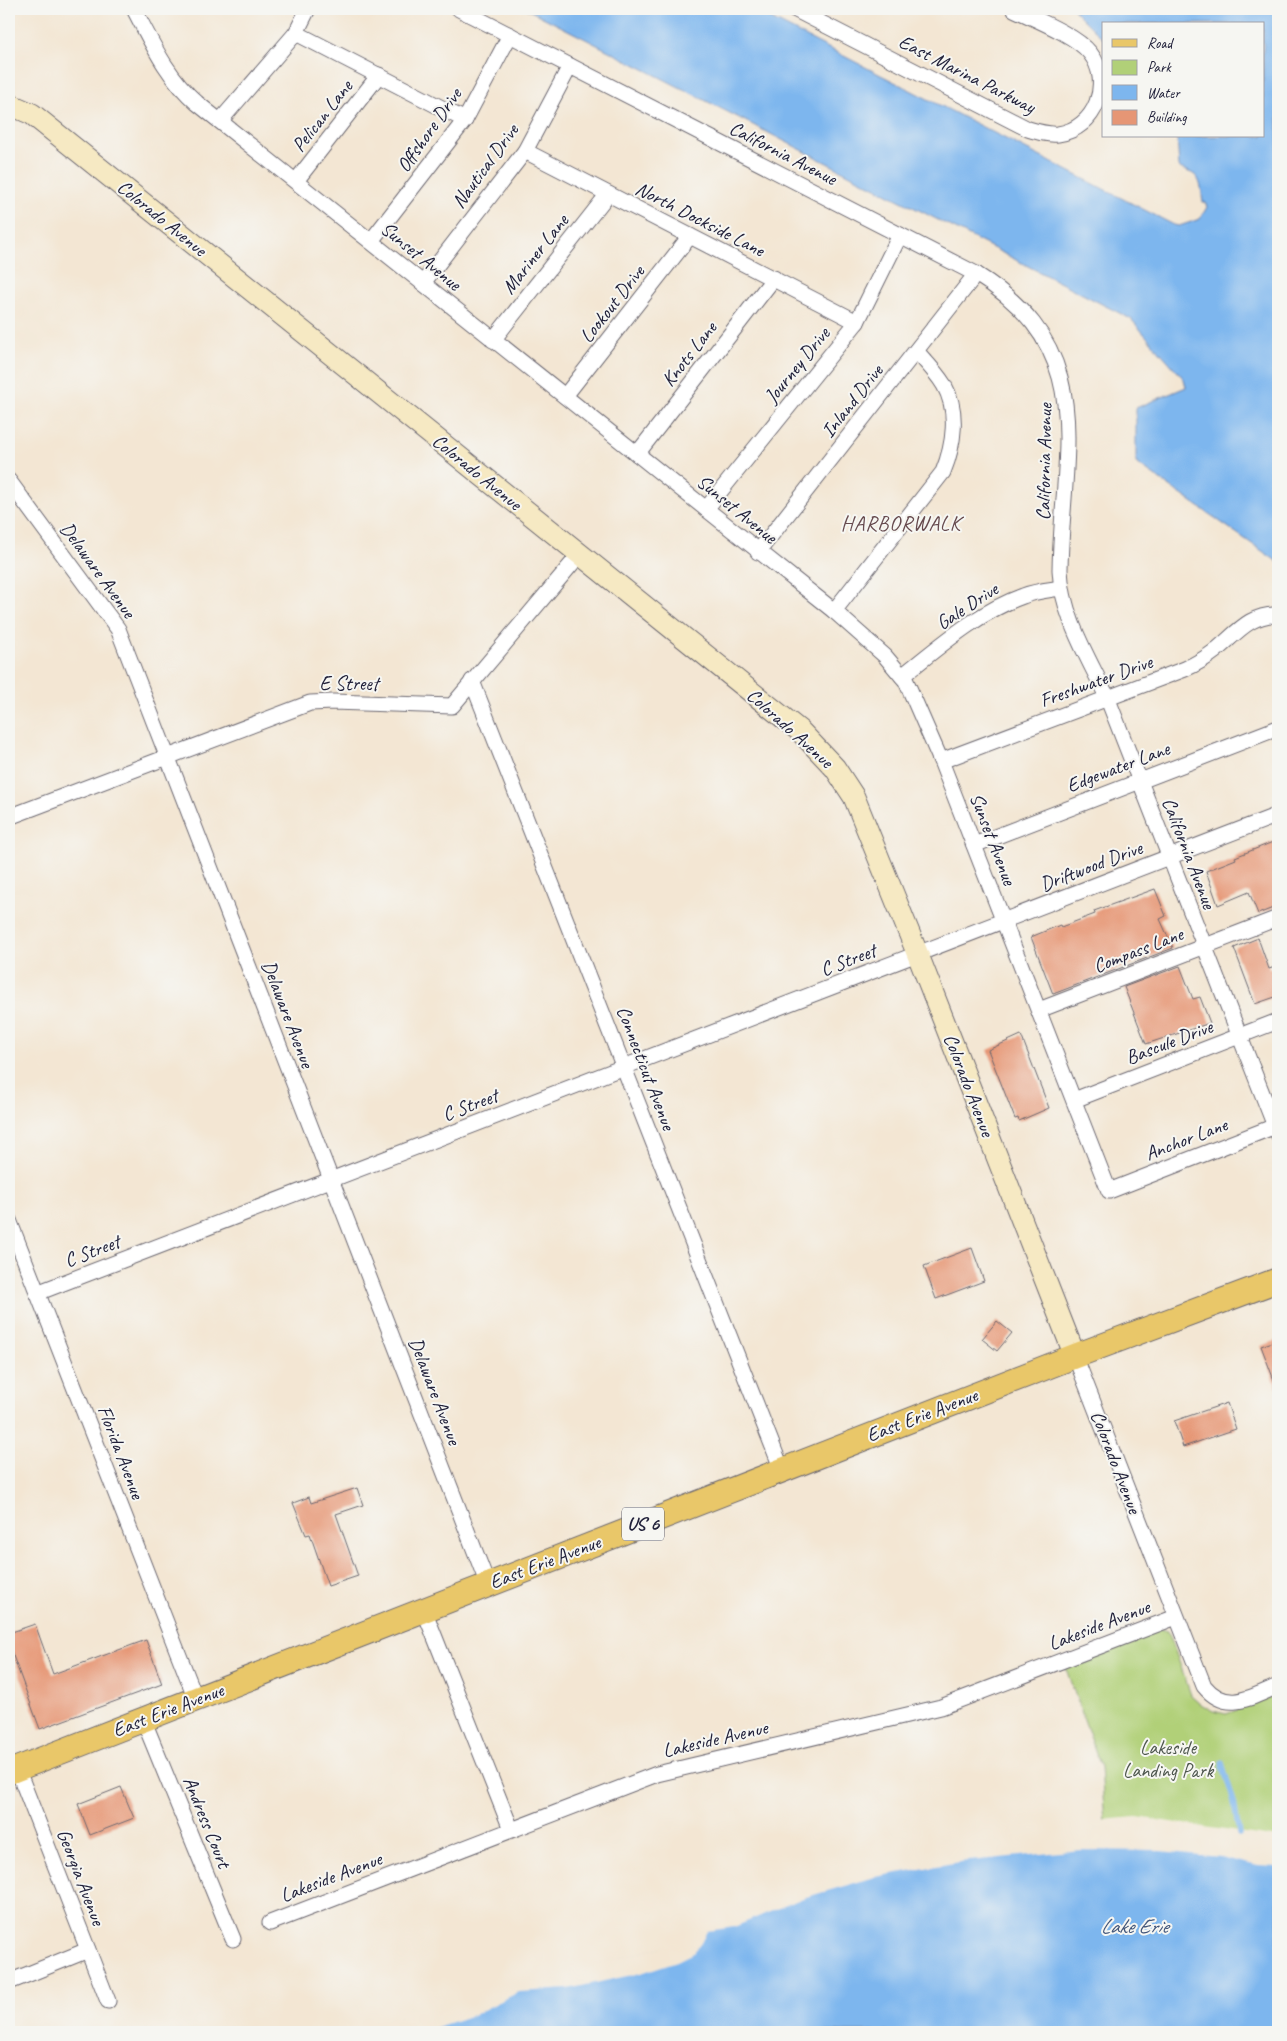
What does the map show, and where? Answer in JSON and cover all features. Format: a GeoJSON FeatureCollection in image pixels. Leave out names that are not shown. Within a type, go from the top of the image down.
{"type":"FeatureCollection","features":[{"type":"Feature","properties":{"kind":"main road","name":"Colorado Avenue"},"geometry":{"type":"LineString","coordinates":[[9,104],[32,114],[800,731],[830,761],[854,798],[1076,1356]]}},
{"type":"Feature","properties":{"kind":"main road","name":"East Erie Avenue"},"geometry":{"type":"LineString","coordinates":[[13,1770],[1076,1356],[1278,1280]]}},
{"type":"Feature","properties":{"kind":"street","name":"Sunset Avenue"},"geometry":{"type":"LineString","coordinates":[[134,9],[168,72],[186,94],[834,611],[886,656],[902,676],[913,695],[941,761],[1109,1191]]}},
{"type":"Feature","properties":{"kind":"street"},"geometry":{"type":"LineString","coordinates":[[220,121],[296,33],[308,9]]}},
{"type":"Feature","properties":{"kind":"street","name":"California Avenue"},"geometry":{"type":"LineString","coordinates":[[459,9],[976,274],[1011,298],[1028,317],[1051,350],[1062,378],[1066,409],[1067,444],[1060,556],[1061,588],[1070,619],[1107,698],[1277,1128]]}},
{"type":"Feature","properties":{"kind":"street","name":"East Marina Parkway"},"geometry":{"type":"LineString","coordinates":[[794,9],[1028,129],[1042,133],[1059,134],[1073,129],[1086,120],[1094,111],[1100,98],[1101,82],[1098,67],[1091,54],[1074,40],[1014,9]]}},
{"type":"Feature","properties":{"kind":"street"},"geometry":{"type":"LineString","coordinates":[[296,33],[465,120]]}},
{"type":"Feature","properties":{"kind":"street","name":"Offshore Drive"},"geometry":{"type":"LineString","coordinates":[[371,241],[465,120],[510,35]]}},
{"type":"Feature","properties":{"kind":"street","name":"Nautical Drive"},"geometry":{"type":"LineString","coordinates":[[422,283],[525,151],[570,66]]}},
{"type":"Feature","properties":{"kind":"street","name":"Pelican Lane"},"geometry":{"type":"LineString","coordinates":[[296,181],[379,75]]}},
{"type":"Feature","properties":{"kind":"street","name":"North Dockside Lane"},"geometry":{"type":"LineString","coordinates":[[525,151],[858,322]]}},
{"type":"Feature","properties":{"kind":"street","name":"Mariner Lane"},"geometry":{"type":"LineString","coordinates":[[493,340],[608,194]]}},
{"type":"Feature","properties":{"kind":"street","name":"Journey Drive"},"geometry":{"type":"LineString","coordinates":[[706,509],[858,322],[900,235]]}},
{"type":"Feature","properties":{"kind":"street","name":"Lookout Drive"},"geometry":{"type":"LineString","coordinates":[[565,396],[690,236]]}},
{"type":"Feature","properties":{"kind":"street","name":"Inland Drive"},"geometry":{"type":"LineString","coordinates":[[758,552],[976,274]]}},
{"type":"Feature","properties":{"kind":"street","name":"Knots Lane"},"geometry":{"type":"LineString","coordinates":[[637,454],[774,278]]}},
{"type":"Feature","properties":{"kind":"street"},"geometry":{"type":"LineString","coordinates":[[834,611],[943,472],[950,452],[953,415],[948,396],[936,373],[916,352]]}},
{"type":"Feature","properties":{"kind":"street","name":"Delaware Avenue"},"geometry":{"type":"LineString","coordinates":[[9,481],[118,629],[488,1585]]}},
{"type":"Feature","properties":{"kind":"street","name":"E Street"},"geometry":{"type":"LineString","coordinates":[[9,817],[310,703],[452,706],[580,554]]}},
{"type":"Feature","properties":{"kind":"street","name":"Gale Drive"},"geometry":{"type":"LineString","coordinates":[[902,676],[969,625],[994,609],[1032,593],[1061,588]]}},
{"type":"Feature","properties":{"kind":"street","name":"Freshwater Drive"},"geometry":{"type":"LineString","coordinates":[[941,761],[1174,674],[1215,652],[1253,619],[1278,615]]}},
{"type":"Feature","properties":{"kind":"street","name":"Connecticut Avenue"},"geometry":{"type":"LineString","coordinates":[[472,681],[782,1470]]}},
{"type":"Feature","properties":{"kind":"street","name":"Edgewater Lane"},"geometry":{"type":"LineString","coordinates":[[974,845],[1278,728]]}},
{"type":"Feature","properties":{"kind":"street","name":"Driftwood Drive"},"geometry":{"type":"LineString","coordinates":[[918,955],[1278,815]]}},
{"type":"Feature","properties":{"kind":"street","name":"Compass Lane"},"geometry":{"type":"LineString","coordinates":[[1039,1010],[1278,918]]}},
{"type":"Feature","properties":{"kind":"street","name":"C Street"},"geometry":{"type":"LineString","coordinates":[[38,1293],[918,955]]}},
{"type":"Feature","properties":{"kind":"street","name":"Bascule Drive"},"geometry":{"type":"LineString","coordinates":[[1074,1100],[1278,1021]]}},
{"type":"Feature","properties":{"kind":"street","name":"Anchor Lane"},"geometry":{"type":"LineString","coordinates":[[1109,1191],[1277,1128]]}},
{"type":"Feature","properties":{"kind":"street","name":"Florida Avenue"},"geometry":{"type":"LineString","coordinates":[[9,1220],[196,1699]]}},
{"type":"Feature","properties":{"kind":"street","name":"Colorado Avenue"},"geometry":{"type":"LineString","coordinates":[[1076,1356],[1201,1680],[1212,1694],[1227,1702],[1237,1702],[1278,1686]]}},
{"type":"Feature","properties":{"kind":"street"},"geometry":{"type":"LineString","coordinates":[[424,1610],[511,1829]]}},
{"type":"Feature","properties":{"kind":"street","name":"Lakeside Avenue"},"geometry":{"type":"LineString","coordinates":[[270,1923],[511,1829],[671,1770],[941,1707],[1176,1617]]}},
{"type":"Feature","properties":{"kind":"street","name":"Andress Court"},"geometry":{"type":"LineString","coordinates":[[143,1720],[233,1940]]}},
{"type":"Feature","properties":{"kind":"street","name":"Georgia Avenue"},"geometry":{"type":"LineString","coordinates":[[13,1770],[108,2001]]}},
{"type":"Feature","properties":{"kind":"street"},"geometry":{"type":"LineString","coordinates":[[9,1982],[88,1950]]}},
{"type":"Feature","properties":{"kind":"green space","name":"Lakeside Landing Park"},"geometry":{"type":"Polygon","coordinates":[[[1160,1629],[1168,1631],[1191,1695],[1213,1711],[1226,1714],[1278,1695],[1278,1840],[1105,1823],[1101,1767],[1065,1666],[1160,1629]]]}},
{"type":"Feature","properties":{"kind":"water"},"geometry":{"type":"Polygon","coordinates":[[[527,9],[752,9],[1179,226],[1200,219],[1207,207],[1205,202],[1203,202],[1199,180],[1193,174],[1179,167],[1177,138],[1264,138],[1264,22],[1102,22],[1102,38],[1073,9],[1278,9],[1278,562],[1136,463],[1136,408],[1186,387],[1184,379],[1131,319],[527,9]]]}},
{"type":"Feature","properties":{"kind":"water","name":"Lake Erie"},"geometry":{"type":"Polygon","coordinates":[[[1278,1840],[1278,2032],[279,2032],[352,2031],[690,1940],[695,1926],[951,1854],[1278,1840]]]}},
{"type":"Feature","properties":{"kind":"pier"},"geometry":{"type":"Polygon","coordinates":[[[1137,1817],[1278,1838],[1278,1867],[1258,1866],[1220,1857],[1161,1851],[1081,1850],[959,1862],[875,1877],[803,1898],[734,1927],[707,1931],[693,1953],[677,1961],[641,1973],[568,1989],[519,1992],[473,2015],[421,2032],[276,2032],[298,2026],[352,2029],[404,2016],[480,1984],[574,1970],[657,1948],[689,1938],[694,1923],[773,1889],[846,1870],[911,1861],[949,1852],[954,1845],[1043,1825],[1137,1817]]]}},
{"type":"Feature","properties":{"kind":"building"},"geometry":{"type":"Polygon","coordinates":[[[1278,840],[1278,906],[1258,914],[1249,892],[1218,905],[1206,871],[1278,840]]]}},
{"type":"Feature","properties":{"kind":"building"},"geometry":{"type":"Polygon","coordinates":[[[1155,889],[1166,916],[1160,919],[1173,948],[1053,994],[1031,937],[1095,914],[1094,911],[1155,889]]]}},
{"type":"Feature","properties":{"kind":"building"},"geometry":{"type":"Polygon","coordinates":[[[1258,938],[1269,969],[1278,966],[1278,996],[1255,1004],[1234,948],[1258,938]]]}},
{"type":"Feature","properties":{"kind":"building"},"geometry":{"type":"Polygon","coordinates":[[[1180,966],[1193,999],[1200,997],[1210,1023],[1146,1044],[1124,987],[1180,966]]]}},
{"type":"Feature","properties":{"kind":"building"},"geometry":{"type":"Polygon","coordinates":[[[1021,1035],[1049,1108],[1019,1121],[1018,1118],[1015,1119],[988,1050],[1021,1035]]]}},
{"type":"Feature","properties":{"kind":"building"},"geometry":{"type":"Polygon","coordinates":[[[972,1248],[984,1281],[936,1299],[924,1266],[972,1248]]]}},
{"type":"Feature","properties":{"kind":"building"},"geometry":{"type":"Polygon","coordinates":[[[997,1321],[1012,1333],[997,1351],[982,1339],[997,1321]]]}},
{"type":"Feature","properties":{"kind":"building"},"geometry":{"type":"Polygon","coordinates":[[[1278,1340],[1278,1388],[1277,1388],[1261,1346],[1278,1340]]]}},
{"type":"Feature","properties":{"kind":"building"},"geometry":{"type":"Polygon","coordinates":[[[1227,1403],[1236,1429],[1183,1447],[1174,1421],[1227,1403]]]}},
{"type":"Feature","properties":{"kind":"building"},"geometry":{"type":"Polygon","coordinates":[[[357,1488],[363,1505],[336,1514],[358,1576],[328,1586],[310,1534],[306,1535],[293,1503],[309,1497],[311,1503],[357,1488]]]}},
{"type":"Feature","properties":{"kind":"building"},"geometry":{"type":"Polygon","coordinates":[[[35,1624],[53,1674],[146,1640],[162,1684],[40,1729],[9,1645],[9,1633],[35,1624]]]}},
{"type":"Feature","properties":{"kind":"building"},"geometry":{"type":"Polygon","coordinates":[[[121,1787],[134,1818],[90,1835],[78,1804],[121,1787]]]}},
{"type":"Feature","properties":{"kind":"waterway"},"geometry":{"type":"LineString","coordinates":[[1222,1763],[1234,1802],[1239,1834]]}},
{"type":"Feature","properties":{"kind":"district","name":"HARBORWALK"},"geometry":{"type":"Point","coordinates":[901,523]}}]}
